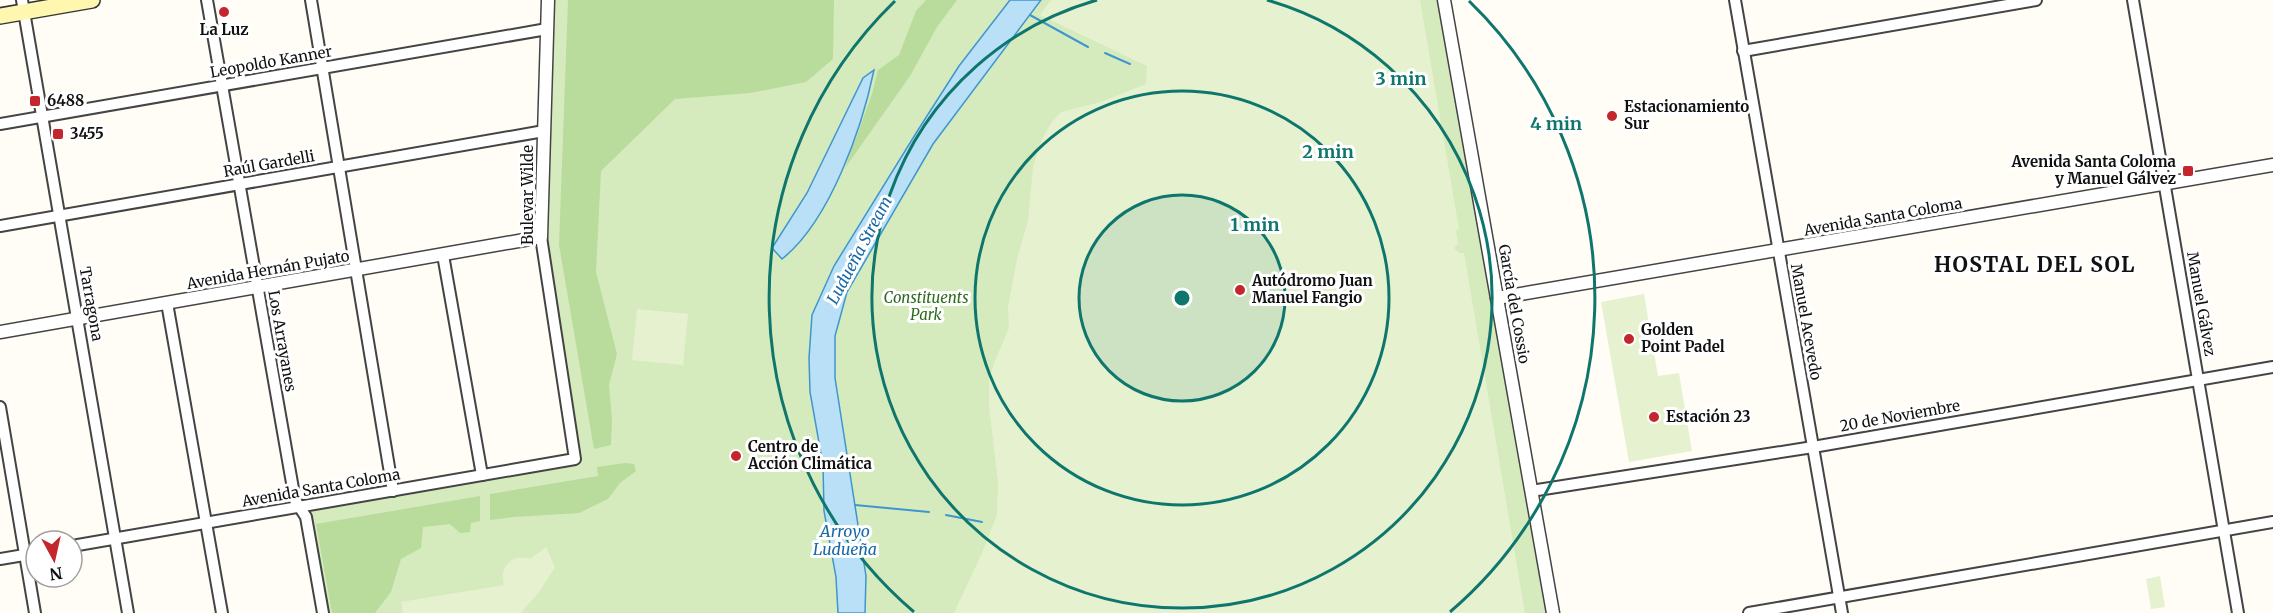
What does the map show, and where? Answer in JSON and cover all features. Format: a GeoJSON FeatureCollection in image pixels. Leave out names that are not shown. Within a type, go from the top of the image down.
{"type":"FeatureCollection","features":[{"type":"Feature","properties":{"kind":"main road"},"geometry":{"type":"LineString","coordinates":[[0,16],[23,6],[92,0]]}},
{"type":"Feature","properties":{"kind":"street","name":"Los Arrayanes"},"geometry":{"type":"LineString","coordinates":[[207,0],[295,500],[306,517],[323,613]]}},
{"type":"Feature","properties":{"kind":"street"},"geometry":{"type":"LineString","coordinates":[[311,0],[393,491]]}},
{"type":"Feature","properties":{"kind":"street","name":"Bulevar Wilde"},"geometry":{"type":"LineString","coordinates":[[548,0],[541,237],[574,459]]}},
{"type":"Feature","properties":{"kind":"street","name":"García del Cossio"},"geometry":{"type":"LineString","coordinates":[[1444,0],[1553,613]]}},
{"type":"Feature","properties":{"kind":"street","name":"Manuel Acevedo"},"geometry":{"type":"LineString","coordinates":[[1734,0],[1842,613]]}},
{"type":"Feature","properties":{"kind":"street"},"geometry":{"type":"LineString","coordinates":[[1743,51],[2036,0]]}},
{"type":"Feature","properties":{"kind":"street","name":"Manuel Gálvez"},"geometry":{"type":"LineString","coordinates":[[2133,0],[2238,613]]}},
{"type":"Feature","properties":{"kind":"street","name":"Tarragona"},"geometry":{"type":"LineString","coordinates":[[23,6],[128,613]]}},
{"type":"Feature","properties":{"kind":"street","name":"Leopoldo Kanner"},"geometry":{"type":"LineString","coordinates":[[0,124],[547,29]]}},
{"type":"Feature","properties":{"kind":"street","name":"Raúl Gardelli"},"geometry":{"type":"LineString","coordinates":[[0,226],[544,131]]}},
{"type":"Feature","properties":{"kind":"street","name":"Avenida Santa Coloma"},"geometry":{"type":"LineString","coordinates":[[1497,298],[2273,165]]}},
{"type":"Feature","properties":{"kind":"street","name":"Avenida Hernán Pujato"},"geometry":{"type":"LineString","coordinates":[[0,332],[541,237]]}},
{"type":"Feature","properties":{"kind":"street"},"geometry":{"type":"LineString","coordinates":[[443,255],[482,475]]}},
{"type":"Feature","properties":{"kind":"street"},"geometry":{"type":"LineString","coordinates":[[167,303],[222,613]]}},
{"type":"Feature","properties":{"kind":"street","name":"20 de Noviembre"},"geometry":{"type":"LineString","coordinates":[[1532,491],[1813,447],[2273,367]]}},
{"type":"Feature","properties":{"kind":"street"},"geometry":{"type":"LineString","coordinates":[[0,407],[26,529]]}},
{"type":"Feature","properties":{"kind":"street","name":"Avenida Santa Coloma"},"geometry":{"type":"LineString","coordinates":[[84,544],[574,459]]}},
{"type":"Feature","properties":{"kind":"street"},"geometry":{"type":"LineString","coordinates":[[1749,613],[2273,522]]}},
{"type":"Feature","properties":{"kind":"street"},"geometry":{"type":"LineString","coordinates":[[0,559],[24,554]]}},
{"type":"Feature","properties":{"kind":"street"},"geometry":{"type":"LineString","coordinates":[[33,589],[35,613]]}},
{"type":"Feature","properties":{"kind":"green space","name":"Constituents Park"},"geometry":{"type":"Polygon","coordinates":[[[548,0],[1444,0],[1553,613],[323,613],[300,507],[574,459],[541,237],[548,0]]]}},
{"type":"Feature","properties":{"kind":"green space"},"geometry":{"type":"Polygon","coordinates":[[[568,0],[834,0],[833,59],[806,82],[750,93],[675,99],[601,171],[596,272],[617,354],[609,385],[612,420],[611,445],[594,449],[559,245],[568,0]]]}},
{"type":"Feature","properties":{"kind":"green space"},"geometry":{"type":"Polygon","coordinates":[[[926,0],[957,0],[937,27],[910,76],[845,168],[872,94],[878,70],[899,55],[916,11],[926,0]]]}},
{"type":"Feature","properties":{"kind":"green space","name":"Autódromo Juan Manuel Fangio"},"geometry":{"type":"Polygon","coordinates":[[[1051,0],[1420,0],[1459,229],[1456,230],[1458,244],[1454,248],[1459,253],[1464,253],[1525,613],[954,613],[997,515],[998,481],[989,407],[989,382],[994,363],[1009,328],[1008,307],[1017,259],[1028,221],[1033,167],[1042,140],[1051,123],[1061,112],[1101,102],[1146,84],[1147,66],[1040,15],[1051,0]]]}},
{"type":"Feature","properties":{"kind":"green space"},"geometry":{"type":"Polygon","coordinates":[[[1644,294],[1658,376],[1679,373],[1692,451],[1629,462],[1601,302],[1644,294]]]}},
{"type":"Feature","properties":{"kind":"green space"},"geometry":{"type":"Polygon","coordinates":[[[637,309],[688,314],[683,365],[632,360],[637,309]]]}},
{"type":"Feature","properties":{"kind":"green space"},"geometry":{"type":"Polygon","coordinates":[[[634,464],[636,471],[620,483],[608,499],[579,513],[490,520],[490,494],[598,476],[597,467],[634,464]]]}},
{"type":"Feature","properties":{"kind":"green space"},"geometry":{"type":"Polygon","coordinates":[[[480,496],[480,521],[471,523],[470,532],[460,533],[450,524],[423,527],[421,548],[401,559],[391,592],[375,613],[332,613],[316,524],[480,496]]]}},
{"type":"Feature","properties":{"kind":"green space"},"geometry":{"type":"Polygon","coordinates":[[[546,547],[555,567],[539,592],[521,613],[403,613],[401,602],[504,585],[503,572],[508,563],[517,558],[530,559],[546,547]]]}},
{"type":"Feature","properties":{"kind":"green space"},"geometry":{"type":"Polygon","coordinates":[[[2160,576],[2165,607],[2151,609],[2146,579],[2160,576]]]}},
{"type":"Feature","properties":{"kind":"water","name":"Arroyo Ludueña"},"geometry":{"type":"Polygon","coordinates":[[[1010,0],[1041,0],[933,144],[847,292],[835,336],[835,378],[866,576],[865,613],[838,613],[836,577],[824,511],[823,465],[810,392],[809,358],[812,315],[834,266],[918,130],[959,66],[1010,0]]]}},
{"type":"Feature","properties":{"kind":"water"},"geometry":{"type":"Polygon","coordinates":[[[874,70],[861,119],[842,172],[815,222],[782,259],[772,248],[807,193],[863,78],[874,70]]]}},
{"type":"Feature","properties":{"kind":"waterway"},"geometry":{"type":"LineString","coordinates":[[1030,15],[1088,47]]}},
{"type":"Feature","properties":{"kind":"waterway"},"geometry":{"type":"LineString","coordinates":[[1105,53],[1130,64]]}},
{"type":"Feature","properties":{"kind":"waterway"},"geometry":{"type":"LineString","coordinates":[[855,505],[929,512]]}},
{"type":"Feature","properties":{"kind":"waterway"},"geometry":{"type":"LineString","coordinates":[[946,515],[982,522]]}},
{"type":"Feature","properties":{"kind":"place","name":"La Luz"},"geometry":{"type":"Point","coordinates":[224,12]}},
{"type":"Feature","properties":{"kind":"place","name":"6488"},"geometry":{"type":"Point","coordinates":[35,101]}},
{"type":"Feature","properties":{"kind":"place","name":"Estacionamiento Sur"},"geometry":{"type":"Point","coordinates":[1612,116]}},
{"type":"Feature","properties":{"kind":"place","name":"3455"},"geometry":{"type":"Point","coordinates":[58,134]}},
{"type":"Feature","properties":{"kind":"place","name":"Avenida Santa Coloma y Manuel Gálvez"},"geometry":{"type":"Point","coordinates":[2188,171]}},
{"type":"Feature","properties":{"kind":"place","name":"Autódromo Juan Manuel Fangio"},"geometry":{"type":"Point","coordinates":[1240,290]}},
{"type":"Feature","properties":{"kind":"place","name":"Golden Point Padel"},"geometry":{"type":"Point","coordinates":[1629,339]}},
{"type":"Feature","properties":{"kind":"place","name":"Estación 23"},"geometry":{"type":"Point","coordinates":[1654,417]}},
{"type":"Feature","properties":{"kind":"place","name":"Centro de Acción Climática"},"geometry":{"type":"Point","coordinates":[736,456]}},
{"type":"Feature","properties":{"kind":"district","name":"HOSTAL DEL SOL"},"geometry":{"type":"Point","coordinates":[2035,265]}},
{"type":"Feature","properties":{"kind":"water label","name":"Ludueña Stream"},"geometry":{"type":"Point","coordinates":[859,250]}}]}
